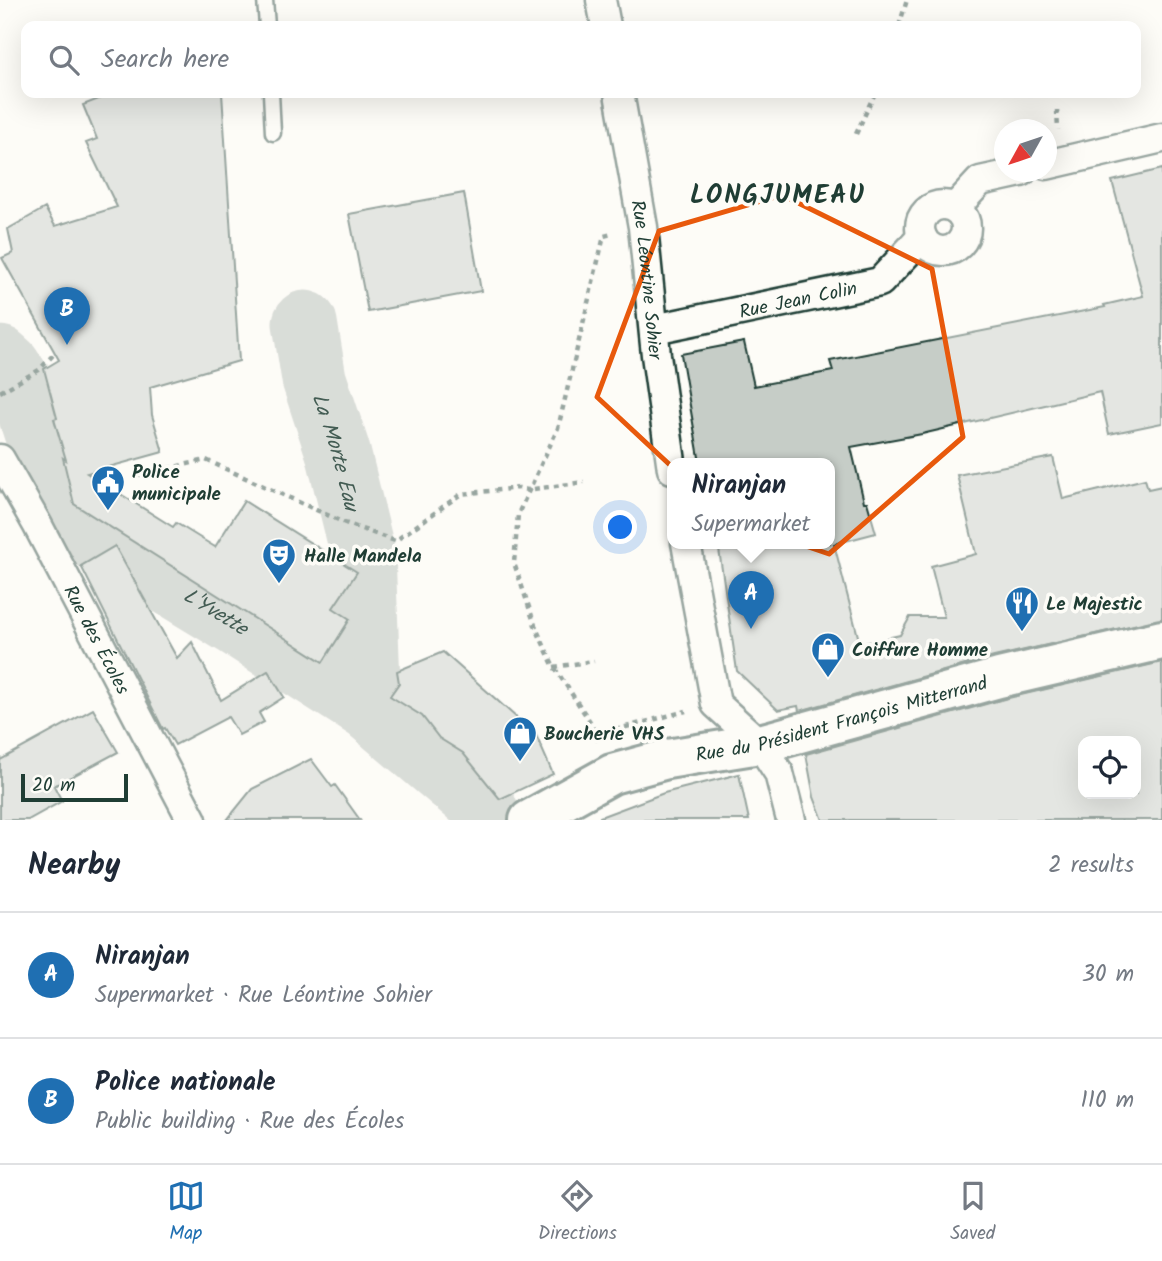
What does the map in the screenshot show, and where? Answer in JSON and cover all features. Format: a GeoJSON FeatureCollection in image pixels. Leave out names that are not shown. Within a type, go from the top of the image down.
{"type":"FeatureCollection","features":[{"type":"Feature","properties":{"kind":"main road","name":"Rue du Président François Mitterrand"},"geometry":{"type":"LineString","coordinates":[[529,820],[612,774],[667,759],[760,744],[999,678],[1162,640]]}},
{"type":"Feature","properties":{"kind":"street"},"geometry":{"type":"LineString","coordinates":[[601,0],[605,21]]}},
{"type":"Feature","properties":{"kind":"street","name":"Rue Léontine Sohier"},"geometry":{"type":"LineString","coordinates":[[620,98],[643,227],[671,458]]}},
{"type":"Feature","properties":{"kind":"street"},"geometry":{"type":"LineString","coordinates":[[1057,163],[1162,138]]}},
{"type":"Feature","properties":{"kind":"street","name":"Rue Jean Colin"},"geometry":{"type":"LineString","coordinates":[[654,329],[880,282],[922,237],[921,222],[928,210],[942,205],[955,208],[980,181],[994,178]]}},
{"type":"Feature","properties":{"kind":"street","name":"Rue des Écoles"},"geometry":{"type":"LineString","coordinates":[[0,459],[43,536],[187,818]]}},
{"type":"Feature","properties":{"kind":"street"},"geometry":{"type":"LineString","coordinates":[[687,549],[716,704],[760,744],[779,773],[790,820]]}},
{"type":"Feature","properties":{"kind":"lane"},"geometry":{"type":"LineString","coordinates":[[265,0],[267,21]]}},
{"type":"Feature","properties":{"kind":"lane"},"geometry":{"type":"LineString","coordinates":[[271,98],[273,133]]}},
{"type":"Feature","properties":{"kind":"path"},"geometry":{"type":"LineString","coordinates":[[901,21],[907,0]]}},
{"type":"Feature","properties":{"kind":"path"},"geometry":{"type":"LineString","coordinates":[[856,134],[873,98]]}},
{"type":"Feature","properties":{"kind":"path"},"geometry":{"type":"LineString","coordinates":[[612,774],[591,723],[554,667],[536,628],[514,563],[518,514],[558,428],[604,236],[643,227]]}},
{"type":"Feature","properties":{"kind":"path"},"geometry":{"type":"LineString","coordinates":[[0,392],[39,370],[55,353]]}},
{"type":"Feature","properties":{"kind":"path"},"geometry":{"type":"LineString","coordinates":[[138,475],[206,460],[345,523],[395,541],[461,494],[519,488],[527,490],[583,482]]}},
{"type":"Feature","properties":{"kind":"path"},"geometry":{"type":"LineString","coordinates":[[554,667],[594,661]]}},
{"type":"Feature","properties":{"kind":"path"},"geometry":{"type":"LineString","coordinates":[[596,735],[716,704]]}},
{"type":"Feature","properties":{"kind":"highlighted area"},"geometry":{"type":"Polygon","coordinates":[[[782,195],[932,269],[963,437],[829,554],[728,519],[597,397],[659,231],[782,195]]]}},
{"type":"Feature","properties":{"kind":"building"},"geometry":{"type":"Polygon","coordinates":[[[101,98],[222,98],[239,361],[150,387],[152,415],[163,452],[87,473],[173,527],[176,523],[215,547],[244,501],[357,572],[333,608],[350,619],[323,662],[74,504],[44,369],[59,360],[2,258],[13,253],[8,229],[45,208],[55,226],[117,207],[86,143],[97,139],[83,105],[101,98]]]}},
{"type":"Feature","properties":{"kind":"building"},"geometry":{"type":"Polygon","coordinates":[[[1162,169],[1162,423],[1109,434],[1100,392],[922,434],[851,447],[864,502],[867,502],[876,533],[835,544],[835,458],[699,458],[681,354],[744,342],[754,386],[833,371],[830,361],[1105,307],[1104,305],[1143,296],[1112,181],[1162,169]]]}},
{"type":"Feature","properties":{"kind":"building"},"geometry":{"type":"Polygon","coordinates":[[[464,193],[481,291],[368,312],[349,214],[464,193]]]}},
{"type":"Feature","properties":{"kind":"building"},"geometry":{"type":"Polygon","coordinates":[[[1053,457],[1063,499],[1145,479],[1148,489],[1162,486],[1162,619],[994,657],[799,711],[798,706],[778,710],[737,671],[719,549],[835,548],[860,644],[900,635],[910,617],[944,617],[931,566],[976,554],[957,475],[1053,457]]]}},
{"type":"Feature","properties":{"kind":"building"},"geometry":{"type":"Polygon","coordinates":[[[115,546],[177,658],[192,642],[221,700],[268,671],[284,697],[259,713],[264,722],[239,735],[228,717],[175,745],[165,728],[163,729],[81,566],[115,546]]]}},
{"type":"Feature","properties":{"kind":"building"},"geometry":{"type":"Polygon","coordinates":[[[443,652],[536,735],[553,774],[500,799],[463,753],[439,738],[422,716],[390,696],[399,683],[397,671],[443,652]]]}},
{"type":"Feature","properties":{"kind":"building"},"geometry":{"type":"Polygon","coordinates":[[[1162,662],[1162,820],[823,820],[814,797],[806,754],[1004,699],[1162,662]]]}},
{"type":"Feature","properties":{"kind":"building"},"geometry":{"type":"Polygon","coordinates":[[[93,709],[118,752],[54,786],[62,801],[28,820],[0,820],[0,760],[93,709]]]}},
{"type":"Feature","properties":{"kind":"building"},"geometry":{"type":"Polygon","coordinates":[[[311,759],[332,787],[335,785],[360,820],[227,820],[252,789],[311,759]]]}},
{"type":"Feature","properties":{"kind":"building"},"geometry":{"type":"Polygon","coordinates":[[[739,774],[749,820],[600,820],[600,817],[664,793],[739,774]]]}},
{"type":"Feature","properties":{"kind":"waterway","name":"La Morte Eau"},"geometry":{"type":"LineString","coordinates":[[305,323],[314,379],[338,452],[363,554],[369,709]]}},
{"type":"Feature","properties":{"kind":"waterway","name":"L'Yvette"},"geometry":{"type":"LineString","coordinates":[[0,358],[18,380],[47,465],[66,504],[95,538],[369,709],[481,804],[491,820]]}},
{"type":"Feature","properties":{"kind":"place","name":"Police nationale"},"geometry":{"type":"Point","coordinates":[67,345]}},
{"type":"Feature","properties":{"kind":"place","name":"Police municipale"},"geometry":{"type":"Point","coordinates":[108,512]}},
{"type":"Feature","properties":{"kind":"place","name":"Halle Mandela"},"geometry":{"type":"Point","coordinates":[279,585]}},
{"type":"Feature","properties":{"kind":"place","name":"Niranjan"},"geometry":{"type":"Point","coordinates":[751,629]}},
{"type":"Feature","properties":{"kind":"place","name":"Le Majestic"},"geometry":{"type":"Point","coordinates":[1022,633]}},
{"type":"Feature","properties":{"kind":"place","name":"Coiffure Homme"},"geometry":{"type":"Point","coordinates":[828,679]}},
{"type":"Feature","properties":{"kind":"place","name":"Boucherie VHS"},"geometry":{"type":"Point","coordinates":[520,763]}},
{"type":"Feature","properties":{"kind":"district","name":"LONGJUMEAU"},"geometry":{"type":"Point","coordinates":[778,194]}}]}
